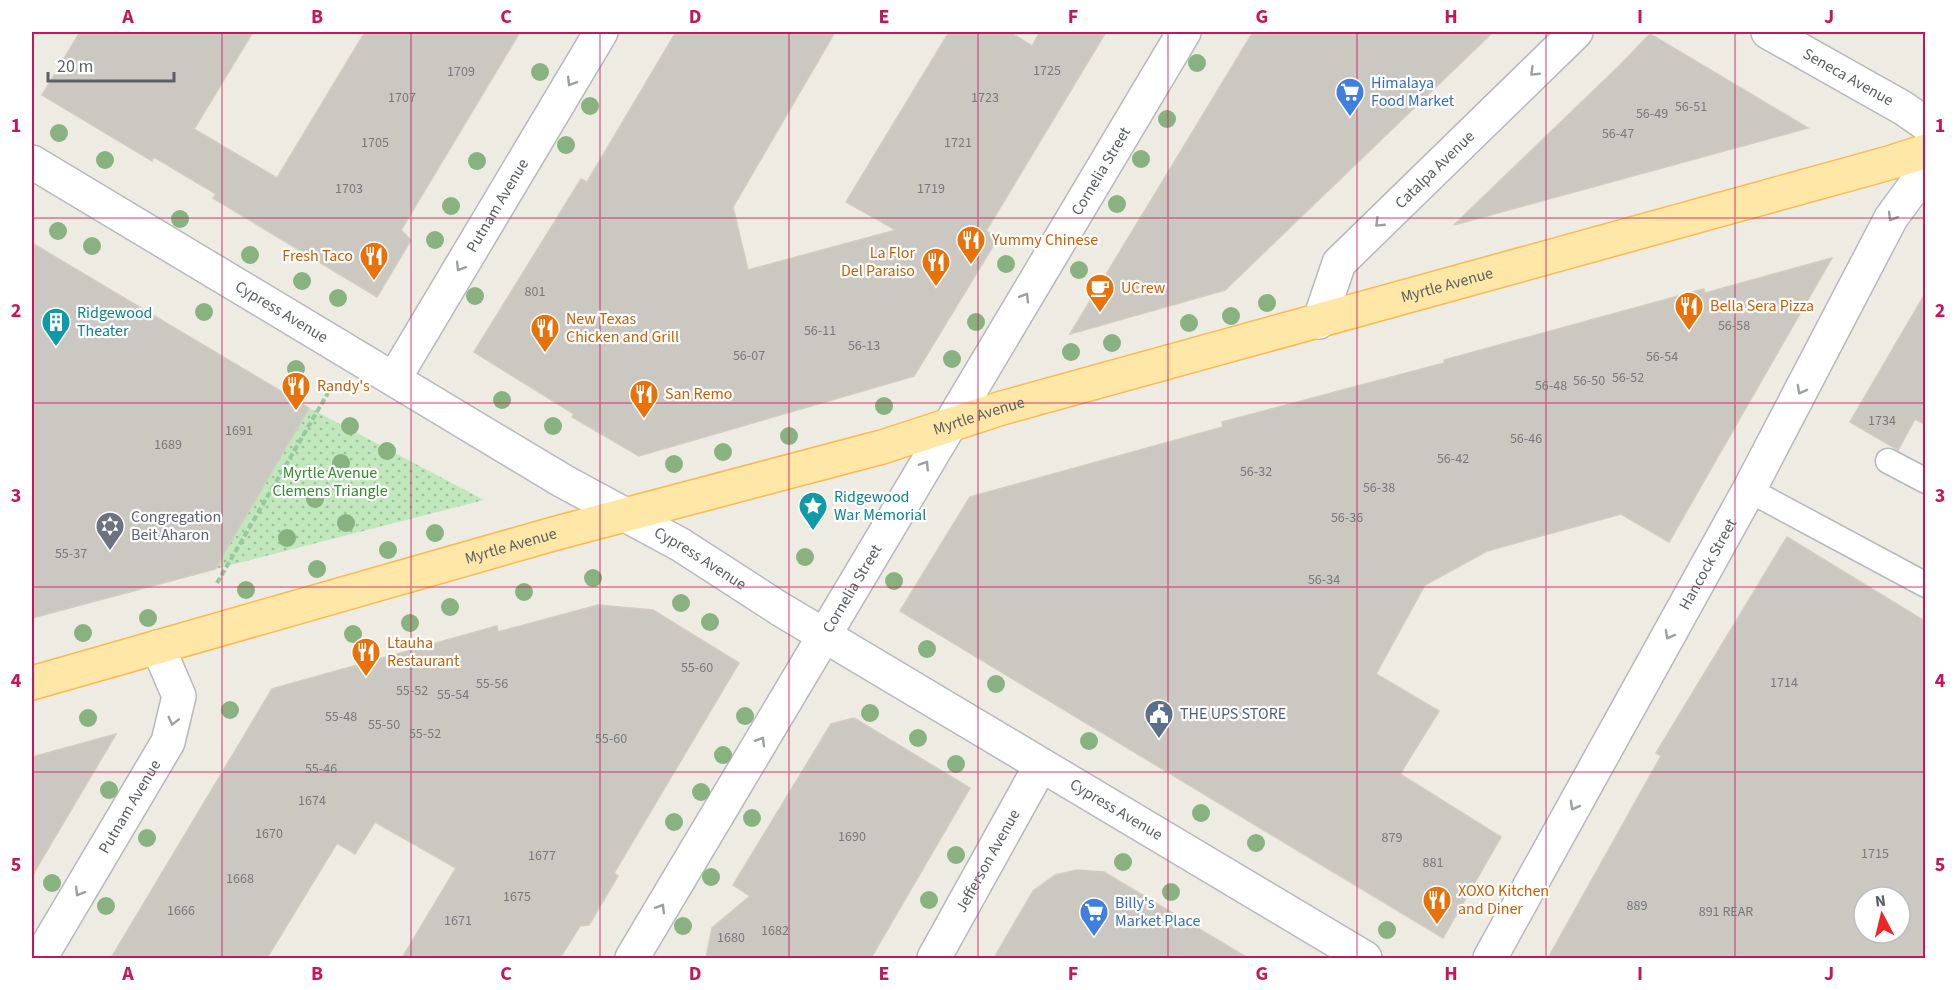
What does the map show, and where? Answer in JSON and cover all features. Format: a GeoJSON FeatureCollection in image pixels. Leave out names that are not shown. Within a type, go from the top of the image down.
{"type":"FeatureCollection","features":[{"type":"Feature","properties":{"kind":"main road","name":"Myrtle Avenue"},"geometry":{"type":"LineString","coordinates":[[32,683],[553,534],[626,517],[882,447],[1002,408],[1889,164],[1926,151]]}},
{"type":"Feature","properties":{"kind":"street","name":"Putnam Avenue"},"geometry":{"type":"LineString","coordinates":[[394,379],[601,32]]}},
{"type":"Feature","properties":{"kind":"street","name":"Cornelia Street"},"geometry":{"type":"LineString","coordinates":[[632,958],[1184,32]]}},
{"type":"Feature","properties":{"kind":"street","name":"Catalpa Avenue"},"geometry":{"type":"LineString","coordinates":[[1319,322],[1339,263],[1576,32]]}},
{"type":"Feature","properties":{"kind":"street","name":"Seneca Avenue"},"geometry":{"type":"LineString","coordinates":[[1768,32],[1903,108],[1926,124]]}},
{"type":"Feature","properties":{"kind":"street","name":"Cypress Avenue"},"geometry":{"type":"LineString","coordinates":[[32,162],[626,517],[681,545],[824,635],[1365,958]]}},
{"type":"Feature","properties":{"kind":"street","name":"Hancock Street"},"geometry":{"type":"LineString","coordinates":[[1490,958],[1749,490],[1891,218],[1926,170]]}},
{"type":"Feature","properties":{"kind":"street","name":"Putnam Avenue"},"geometry":{"type":"LineString","coordinates":[[40,958],[168,742],[179,696],[158,647]]}},
{"type":"Feature","properties":{"kind":"street","name":"Jefferson Avenue"},"geometry":{"type":"LineString","coordinates":[[934,958],[1041,765]]}},
{"type":"Feature","properties":{"kind":"lane"},"geometry":{"type":"LineString","coordinates":[[1888,461],[1926,481]]}},
{"type":"Feature","properties":{"kind":"lane"},"geometry":{"type":"LineString","coordinates":[[1749,490],[1926,585]]}},
{"type":"Feature","properties":{"kind":"path"},"geometry":{"type":"LineString","coordinates":[[217,583],[328,393]]}},
{"type":"Feature","properties":{"kind":"green space","name":"Myrtle Avenue Clemens Triangle"},"geometry":{"type":"Polygon","coordinates":[[[309,408],[317,412],[484,500],[215,569],[309,408]]]}},
{"type":"Feature","properties":{"kind":"building"},"geometry":{"type":"Polygon","coordinates":[[[80,32],[253,32],[194,129],[277,178],[365,32],[520,32],[401,230],[411,240],[377,297],[213,198],[216,194],[154,157],[152,161],[42,95],[80,32]]]}},
{"type":"Feature","properties":{"kind":"building"},"geometry":{"type":"Polygon","coordinates":[[[676,32],[835,32],[733,207],[748,270],[896,230],[846,202],[949,32],[1010,32],[1032,46],[1040,32],[1106,32],[986,231],[998,238],[914,376],[639,456],[572,417],[574,414],[474,352],[581,179],[587,182],[676,32]]]}},
{"type":"Feature","properties":{"kind":"building"},"geometry":{"type":"Polygon","coordinates":[[[1253,32],[1493,32],[1225,290],[1070,334],[1253,32]]]}},
{"type":"Feature","properties":{"kind":"building"},"geometry":{"type":"Polygon","coordinates":[[[1650,34],[1808,128],[1454,225],[1619,66],[1650,34]]]}},
{"type":"Feature","properties":{"kind":"building"},"geometry":{"type":"Polygon","coordinates":[[[32,243],[309,408],[215,569],[32,618],[32,243]]]}},
{"type":"Feature","properties":{"kind":"building"},"geometry":{"type":"Polygon","coordinates":[[[1832,258],[1669,542],[1621,514],[1487,551],[1425,585],[1376,674],[1439,711],[1400,774],[1501,837],[1443,938],[900,611],[970,497],[1223,427],[1222,422],[1444,363],[1444,360],[1704,289],[1705,293],[1832,258]]]}},
{"type":"Feature","properties":{"kind":"building"},"geometry":{"type":"Polygon","coordinates":[[[1926,292],[1926,425],[1915,419],[1898,450],[1850,422],[1926,292]]]}},
{"type":"Feature","properties":{"kind":"building"},"geometry":{"type":"Polygon","coordinates":[[[1787,537],[1926,622],[1926,958],[1548,958],[1661,756],[1656,753],[1787,537]]]}},
{"type":"Feature","properties":{"kind":"building"},"geometry":{"type":"Polygon","coordinates":[[[598,605],[653,610],[739,663],[614,873],[618,876],[589,925],[580,926],[560,958],[402,958],[456,868],[375,822],[355,854],[337,843],[267,958],[111,958],[272,689],[497,626],[498,632],[598,605]]]}},
{"type":"Feature","properties":{"kind":"building"},"geometry":{"type":"Polygon","coordinates":[[[854,718],[970,788],[871,958],[706,958],[712,928],[750,896],[733,885],[831,724],[854,718]]]}},
{"type":"Feature","properties":{"kind":"building"},"geometry":{"type":"Polygon","coordinates":[[[116,734],[32,876],[32,757],[116,734]]]}},
{"type":"Feature","properties":{"kind":"building"},"geometry":{"type":"Polygon","coordinates":[[[1077,870],[1104,872],[1248,958],[994,958],[1033,891],[1055,875],[1077,870]]]}},
{"type":"Feature","properties":{"kind":"place","name":"Himalaya Food Market"},"geometry":{"type":"Point","coordinates":[1350,118]}},
{"type":"Feature","properties":{"kind":"place","name":"Yummy Chinese"},"geometry":{"type":"Point","coordinates":[971,266]}},
{"type":"Feature","properties":{"kind":"place","name":"Fresh Taco"},"geometry":{"type":"Point","coordinates":[374,282]}},
{"type":"Feature","properties":{"kind":"place","name":"La Flor Del Paraiso"},"geometry":{"type":"Point","coordinates":[936,288]}},
{"type":"Feature","properties":{"kind":"place","name":"UCrew"},"geometry":{"type":"Point","coordinates":[1100,314]}},
{"type":"Feature","properties":{"kind":"place","name":"Bella Sera Pizza"},"geometry":{"type":"Point","coordinates":[1689,332]}},
{"type":"Feature","properties":{"kind":"place","name":"Ridgewood Theater"},"geometry":{"type":"Point","coordinates":[56,348]}},
{"type":"Feature","properties":{"kind":"place","name":"New Texas Chicken and Grill"},"geometry":{"type":"Point","coordinates":[545,354]}},
{"type":"Feature","properties":{"kind":"place","name":"Randy's"},"geometry":{"type":"Point","coordinates":[296,412]}},
{"type":"Feature","properties":{"kind":"place","name":"San Remo"},"geometry":{"type":"Point","coordinates":[644,420]}},
{"type":"Feature","properties":{"kind":"place","name":"Ridgewood War Memorial"},"geometry":{"type":"Point","coordinates":[813,532]}},
{"type":"Feature","properties":{"kind":"place","name":"Congregation Beit Aharon"},"geometry":{"type":"Point","coordinates":[110,552]}},
{"type":"Feature","properties":{"kind":"place","name":"Ltauha Restaurant"},"geometry":{"type":"Point","coordinates":[366,678]}},
{"type":"Feature","properties":{"kind":"place","name":"THE UPS STORE"},"geometry":{"type":"Point","coordinates":[1159,740]}},
{"type":"Feature","properties":{"kind":"place","name":"XOXO Kitchen and Diner"},"geometry":{"type":"Point","coordinates":[1437,926]}},
{"type":"Feature","properties":{"kind":"place","name":"Billy's Market Place"},"geometry":{"type":"Point","coordinates":[1094,938]}}]}
